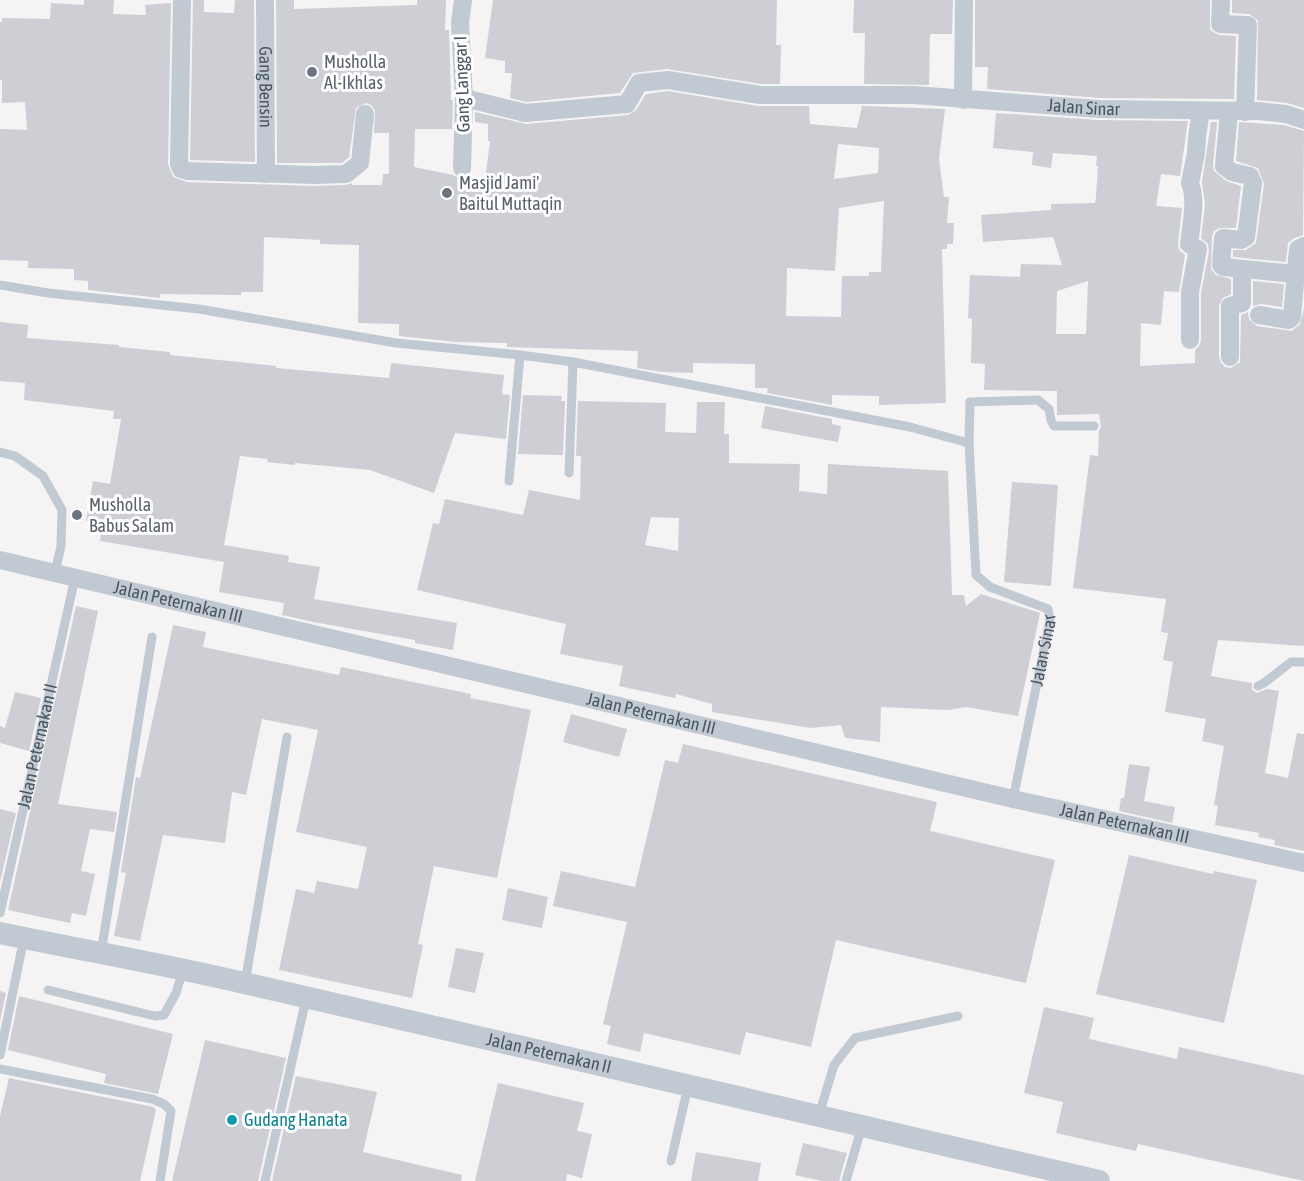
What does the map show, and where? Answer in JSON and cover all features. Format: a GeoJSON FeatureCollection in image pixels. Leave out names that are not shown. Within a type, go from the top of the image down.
{"type":"FeatureCollection","features":[{"type":"Feature","properties":{"kind":"street"},"geometry":{"type":"LineString","coordinates":[[182,0],[179,164],[181,169],[266,174],[346,174],[360,163],[365,114]]}},
{"type":"Feature","properties":{"kind":"street","name":"Gang Bensin"},"geometry":{"type":"LineString","coordinates":[[265,0],[266,174]]}},
{"type":"Feature","properties":{"kind":"street","name":"Gang Langgar I"},"geometry":{"type":"LineString","coordinates":[[462,168],[464,98],[460,23],[463,0]]}},
{"type":"Feature","properties":{"kind":"street"},"geometry":{"type":"LineString","coordinates":[[963,100],[964,0]]}},
{"type":"Feature","properties":{"kind":"street"},"geometry":{"type":"LineString","coordinates":[[1221,0],[1220,24],[1248,25],[1237,112],[1224,166],[1232,172],[1250,176],[1253,183],[1246,237],[1241,240],[1223,238],[1221,265],[1222,267],[1294,274]]}},
{"type":"Feature","properties":{"kind":"street","name":"Jalan Sinar"},"geometry":{"type":"LineString","coordinates":[[464,98],[525,113],[616,105],[627,104],[639,83],[668,80],[760,95],[914,95],[1099,109],[1286,114],[1304,120]]}},
{"type":"Feature","properties":{"kind":"street"},"geometry":{"type":"LineString","coordinates":[[1190,340],[1190,292],[1198,249],[1189,244],[1192,207],[1190,183],[1202,111]]}},
{"type":"Feature","properties":{"kind":"street"},"geometry":{"type":"LineString","coordinates":[[1259,315],[1291,318],[1299,297],[1294,274],[1298,249],[1304,246]]}},
{"type":"Feature","properties":{"kind":"street"},"geometry":{"type":"LineString","coordinates":[[1230,357],[1230,306],[1242,303],[1242,269]]}},
{"type":"Feature","properties":{"kind":"street","name":"Jalan Peternakan III"},"geometry":{"type":"LineString","coordinates":[[0,560],[1013,799],[1304,862]]}},
{"type":"Feature","properties":{"kind":"street","name":"Jalan Peternakan II"},"geometry":{"type":"LineString","coordinates":[[0,933],[245,983],[306,999],[819,1114],[1057,1176],[1099,1181]]}},
{"type":"Feature","properties":{"kind":"lane"},"geometry":{"type":"LineString","coordinates":[[0,285],[48,293],[199,309],[396,344],[573,362],[910,427],[969,443]]}},
{"type":"Feature","properties":{"kind":"lane"},"geometry":{"type":"LineString","coordinates":[[509,481],[520,355]]}},
{"type":"Feature","properties":{"kind":"lane"},"geometry":{"type":"LineString","coordinates":[[569,473],[573,362]]}},
{"type":"Feature","properties":{"kind":"lane","name":"Jalan Sinar"},"geometry":{"type":"LineString","coordinates":[[1013,799],[1050,620],[1048,609],[990,587],[976,575],[969,443],[970,402],[1038,399],[1049,409],[1054,426],[1094,426]]}},
{"type":"Feature","properties":{"kind":"lane"},"geometry":{"type":"LineString","coordinates":[[0,452],[15,456],[43,476],[62,510],[61,546],[55,573]]}},
{"type":"Feature","properties":{"kind":"lane","name":"Jalan Peternakan II"},"geometry":{"type":"LineString","coordinates":[[0,913],[75,578]]}},
{"type":"Feature","properties":{"kind":"lane"},"geometry":{"type":"LineString","coordinates":[[101,953],[152,637]]}},
{"type":"Feature","properties":{"kind":"lane"},"geometry":{"type":"LineString","coordinates":[[1258,686],[1291,662],[1304,662]]}},
{"type":"Feature","properties":{"kind":"lane"},"geometry":{"type":"LineString","coordinates":[[245,983],[287,737]]}},
{"type":"Feature","properties":{"kind":"lane"},"geometry":{"type":"LineString","coordinates":[[0,1055],[24,938]]}},
{"type":"Feature","properties":{"kind":"lane"},"geometry":{"type":"LineString","coordinates":[[48,990],[155,1016],[164,1015],[176,993],[183,970]]}},
{"type":"Feature","properties":{"kind":"lane"},"geometry":{"type":"LineString","coordinates":[[266,1181],[306,999]]}},
{"type":"Feature","properties":{"kind":"lane"},"geometry":{"type":"LineString","coordinates":[[819,1114],[834,1065],[855,1038],[958,1016]]}},
{"type":"Feature","properties":{"kind":"lane"},"geometry":{"type":"LineString","coordinates":[[0,1069],[152,1099],[164,1104],[171,1111],[171,1123],[160,1181]]}},
{"type":"Feature","properties":{"kind":"lane"},"geometry":{"type":"LineString","coordinates":[[671,1161],[688,1086]]}},
{"type":"Feature","properties":{"kind":"lane"},"geometry":{"type":"LineString","coordinates":[[846,1181],[862,1125]]}},
{"type":"Feature","properties":{"kind":"building"},"geometry":{"type":"Polygon","coordinates":[[[84,0],[114,0],[113,14],[146,15],[145,5],[171,3],[168,164],[173,177],[187,182],[314,186],[352,183],[352,185],[382,185],[383,174],[389,174],[389,133],[374,133],[375,110],[366,103],[356,108],[349,157],[342,163],[277,163],[276,0],[294,0],[294,9],[417,5],[417,0],[446,0],[445,30],[449,30],[451,100],[453,100],[452,129],[415,129],[414,167],[453,175],[461,179],[468,177],[485,181],[490,141],[488,141],[488,124],[475,122],[475,112],[526,124],[628,115],[636,110],[646,94],[668,91],[758,106],[809,106],[810,124],[857,128],[862,106],[945,109],[939,159],[944,197],[949,197],[947,223],[954,223],[953,244],[947,244],[947,249],[942,249],[946,403],[879,405],[879,396],[832,395],[832,405],[767,393],[768,388],[755,388],[755,364],[693,363],[693,373],[662,372],[637,368],[638,351],[507,347],[507,343],[456,342],[399,336],[399,324],[358,323],[359,245],[320,244],[320,240],[264,237],[263,292],[241,292],[241,295],[160,294],[160,298],[88,290],[88,281],[74,280],[74,269],[28,268],[28,261],[0,260],[0,129],[27,130],[25,102],[2,103],[0,22],[2,18],[50,19],[51,3],[84,5],[84,0]],[[838,144],[834,179],[878,173],[879,148],[838,144]],[[884,201],[839,208],[835,271],[787,268],[786,316],[841,317],[842,276],[869,276],[869,272],[881,272],[884,201]]]}},
{"type":"Feature","properties":{"kind":"building"},"geometry":{"type":"Polygon","coordinates":[[[193,0],[204,0],[204,12],[234,13],[235,0],[254,0],[255,162],[190,160],[193,0]]]}},
{"type":"Feature","properties":{"kind":"building"},"geometry":{"type":"Polygon","coordinates":[[[493,0],[777,0],[776,45],[781,45],[780,84],[761,84],[667,69],[633,73],[620,93],[526,102],[510,98],[512,73],[505,73],[505,61],[485,58],[493,0]]]}},
{"type":"Feature","properties":{"kind":"building"},"geometry":{"type":"Polygon","coordinates":[[[854,0],[953,0],[952,34],[930,34],[929,85],[864,84],[865,33],[853,33],[854,0]]]}},
{"type":"Feature","properties":{"kind":"building"},"geometry":{"type":"Polygon","coordinates":[[[975,0],[1210,0],[1210,30],[1219,35],[1236,36],[1234,99],[1100,98],[987,89],[988,67],[975,67],[975,0]]]}},
{"type":"Feature","properties":{"kind":"building"},"geometry":{"type":"Polygon","coordinates":[[[1232,0],[1304,0],[1304,108],[1287,103],[1257,100],[1258,20],[1249,14],[1232,13],[1232,0]]]}},
{"type":"Feature","properties":{"kind":"building"},"geometry":{"type":"Polygon","coordinates":[[[996,113],[1098,120],[1188,121],[1180,176],[1161,174],[1156,206],[1182,208],[1178,243],[1179,250],[1185,255],[1179,292],[1164,291],[1161,325],[1141,323],[1140,366],[1195,363],[1195,350],[1201,340],[1201,293],[1209,251],[1208,244],[1201,238],[1205,205],[1202,182],[1211,122],[1217,122],[1214,171],[1226,181],[1241,186],[1236,228],[1219,228],[1214,231],[1212,237],[1211,269],[1216,275],[1231,279],[1231,294],[1223,298],[1219,306],[1221,363],[1231,368],[1240,362],[1241,315],[1248,312],[1249,319],[1257,326],[1292,331],[1300,324],[1304,309],[1304,646],[1218,640],[1211,676],[1252,683],[1252,690],[1257,693],[1267,689],[1279,691],[1265,773],[1288,778],[1297,733],[1304,734],[1304,851],[1274,845],[1275,840],[1258,837],[1259,833],[1215,825],[1218,806],[1214,805],[1224,746],[1202,741],[1206,719],[1165,712],[1173,662],[1163,660],[1168,633],[1161,632],[1166,599],[1073,588],[1090,455],[1098,456],[1101,427],[1099,414],[1057,415],[1057,391],[984,390],[985,364],[971,363],[972,319],[968,318],[970,275],[1020,277],[1021,264],[1062,265],[1053,237],[983,242],[981,215],[1051,210],[1051,204],[1095,203],[1096,197],[1097,156],[1053,153],[1051,168],[1032,165],[1033,152],[993,148],[996,113]],[[1088,281],[1057,291],[1056,334],[1086,334],[1088,281]]]}},
{"type":"Feature","properties":{"kind":"building"},"geometry":{"type":"Polygon","coordinates":[[[1239,122],[1284,125],[1304,131],[1303,235],[1288,243],[1286,262],[1233,257],[1233,250],[1246,250],[1256,243],[1264,184],[1258,168],[1236,161],[1239,122]]]}},
{"type":"Feature","properties":{"kind":"building"},"geometry":{"type":"Polygon","coordinates":[[[1253,281],[1284,284],[1282,307],[1261,304],[1253,306],[1253,281]]]}},
{"type":"Feature","properties":{"kind":"building"},"geometry":{"type":"Polygon","coordinates":[[[0,322],[28,325],[27,338],[119,345],[119,347],[170,352],[170,355],[277,366],[276,368],[389,378],[391,363],[504,375],[502,394],[510,395],[506,439],[455,433],[434,493],[370,470],[267,462],[268,459],[240,456],[224,545],[289,556],[288,562],[320,567],[314,599],[457,623],[453,650],[415,643],[415,640],[282,615],[284,603],[219,592],[224,562],[100,541],[103,523],[86,521],[93,481],[110,484],[121,419],[113,419],[114,411],[24,400],[25,383],[0,381],[0,322]]]}},
{"type":"Feature","properties":{"kind":"building"},"geometry":{"type":"Polygon","coordinates":[[[523,395],[562,396],[561,401],[565,401],[563,455],[518,454],[523,395]]]}},
{"type":"Feature","properties":{"kind":"building"},"geometry":{"type":"Polygon","coordinates":[[[578,401],[666,403],[665,432],[696,433],[697,402],[725,402],[724,434],[729,434],[729,463],[800,464],[799,491],[827,494],[828,464],[948,471],[952,595],[964,595],[966,606],[981,594],[1040,613],[1018,716],[966,707],[949,710],[881,707],[880,742],[845,738],[841,725],[811,728],[712,712],[712,704],[676,694],[675,698],[619,686],[623,666],[560,654],[566,624],[417,590],[433,523],[439,524],[445,499],[523,515],[529,490],[580,500],[581,456],[576,456],[578,401]],[[651,517],[645,545],[678,551],[679,518],[651,517]]]}},
{"type":"Feature","properties":{"kind":"building"},"geometry":{"type":"Polygon","coordinates":[[[765,406],[832,419],[832,424],[841,426],[838,442],[761,428],[765,406]]]}},
{"type":"Feature","properties":{"kind":"building"},"geometry":{"type":"Polygon","coordinates":[[[1012,482],[1058,485],[1051,586],[1004,582],[1012,482]]]}},
{"type":"Feature","properties":{"kind":"building"},"geometry":{"type":"Polygon","coordinates":[[[76,606],[98,611],[58,804],[117,812],[114,832],[90,829],[81,871],[95,874],[86,916],[72,913],[70,923],[8,910],[76,606]]]}},
{"type":"Feature","properties":{"kind":"building"},"geometry":{"type":"Polygon","coordinates":[[[173,625],[206,632],[203,647],[339,675],[341,667],[471,694],[470,698],[531,710],[497,878],[434,866],[418,944],[423,945],[412,998],[279,970],[296,889],[314,893],[317,881],[358,889],[367,847],[296,832],[318,730],[262,719],[246,795],[232,792],[225,843],[163,835],[140,941],[114,936],[126,873],[121,872],[136,777],[140,778],[173,625]]]}},
{"type":"Feature","properties":{"kind":"building"},"geometry":{"type":"Polygon","coordinates":[[[15,692],[41,698],[29,751],[0,743],[0,726],[5,728],[15,692]]]}},
{"type":"Feature","properties":{"kind":"building"},"geometry":{"type":"Polygon","coordinates":[[[571,714],[627,729],[619,757],[563,742],[571,714]]]}},
{"type":"Feature","properties":{"kind":"building"},"geometry":{"type":"Polygon","coordinates":[[[683,744],[937,802],[930,831],[1055,860],[1026,983],[836,940],[811,1047],[746,1032],[740,1055],[644,1033],[640,1052],[607,1044],[611,1026],[603,1024],[627,922],[553,906],[561,871],[635,887],[665,760],[678,763],[683,744]]]}},
{"type":"Feature","properties":{"kind":"building"},"geometry":{"type":"Polygon","coordinates":[[[1129,764],[1150,767],[1144,801],[1175,807],[1172,823],[1119,811],[1121,798],[1124,798],[1129,764]]]}},
{"type":"Feature","properties":{"kind":"building"},"geometry":{"type":"Polygon","coordinates":[[[0,809],[16,813],[0,882],[0,809]]]}},
{"type":"Feature","properties":{"kind":"building"},"geometry":{"type":"Polygon","coordinates":[[[1129,855],[1213,874],[1214,871],[1257,880],[1224,1023],[1096,994],[1129,855]]]}},
{"type":"Feature","properties":{"kind":"building"},"geometry":{"type":"Polygon","coordinates":[[[508,888],[548,897],[542,928],[502,920],[508,888]]]}},
{"type":"Feature","properties":{"kind":"building"},"geometry":{"type":"Polygon","coordinates":[[[456,948],[484,953],[475,993],[448,987],[456,948]]]}},
{"type":"Feature","properties":{"kind":"building"},"geometry":{"type":"Polygon","coordinates":[[[0,991],[6,993],[0,1021],[0,991]]]}},
{"type":"Feature","properties":{"kind":"building"},"geometry":{"type":"Polygon","coordinates":[[[19,996],[173,1034],[158,1094],[104,1083],[106,1074],[8,1050],[19,996]]]}},
{"type":"Feature","properties":{"kind":"building"},"geometry":{"type":"Polygon","coordinates":[[[1044,1007],[1094,1018],[1089,1039],[1177,1059],[1179,1047],[1304,1075],[1304,1181],[1138,1144],[1136,1151],[1056,1133],[1063,1102],[1024,1093],[1044,1007]]]}},
{"type":"Feature","properties":{"kind":"building","name":"Gudang Hanata"},"geometry":{"type":"Polygon","coordinates":[[[205,1040],[286,1058],[258,1181],[172,1181],[205,1040]]]}},
{"type":"Feature","properties":{"kind":"building"},"geometry":{"type":"Polygon","coordinates":[[[296,1076],[377,1092],[363,1152],[462,1175],[461,1181],[272,1181],[296,1076]]]}},
{"type":"Feature","properties":{"kind":"building"},"geometry":{"type":"Polygon","coordinates":[[[9,1078],[154,1107],[156,1110],[140,1181],[0,1181],[0,1116],[9,1078]]]}},
{"type":"Feature","properties":{"kind":"building"},"geometry":{"type":"Polygon","coordinates":[[[498,1083],[584,1103],[577,1131],[592,1134],[582,1178],[567,1174],[566,1181],[475,1181],[498,1083]]]}},
{"type":"Feature","properties":{"kind":"building"},"geometry":{"type":"Polygon","coordinates":[[[803,1143],[847,1153],[839,1181],[822,1181],[795,1175],[803,1143]]]}},
{"type":"Feature","properties":{"kind":"building"},"geometry":{"type":"Polygon","coordinates":[[[696,1152],[761,1163],[758,1181],[691,1181],[696,1152]]]}},
{"type":"Feature","properties":{"kind":"place","name":"Musholla Al-Ikhlas"},"geometry":{"type":"Point","coordinates":[312,72]}},
{"type":"Feature","properties":{"kind":"place","name":"Masjid Jami' Baitul Muttaqin"},"geometry":{"type":"Point","coordinates":[447,193]}},
{"type":"Feature","properties":{"kind":"place","name":"Musholla Babus Salam"},"geometry":{"type":"Point","coordinates":[77,515]}},
{"type":"Feature","properties":{"kind":"place","name":"Gudang Hanata"},"geometry":{"type":"Point","coordinates":[232,1120]}}]}
